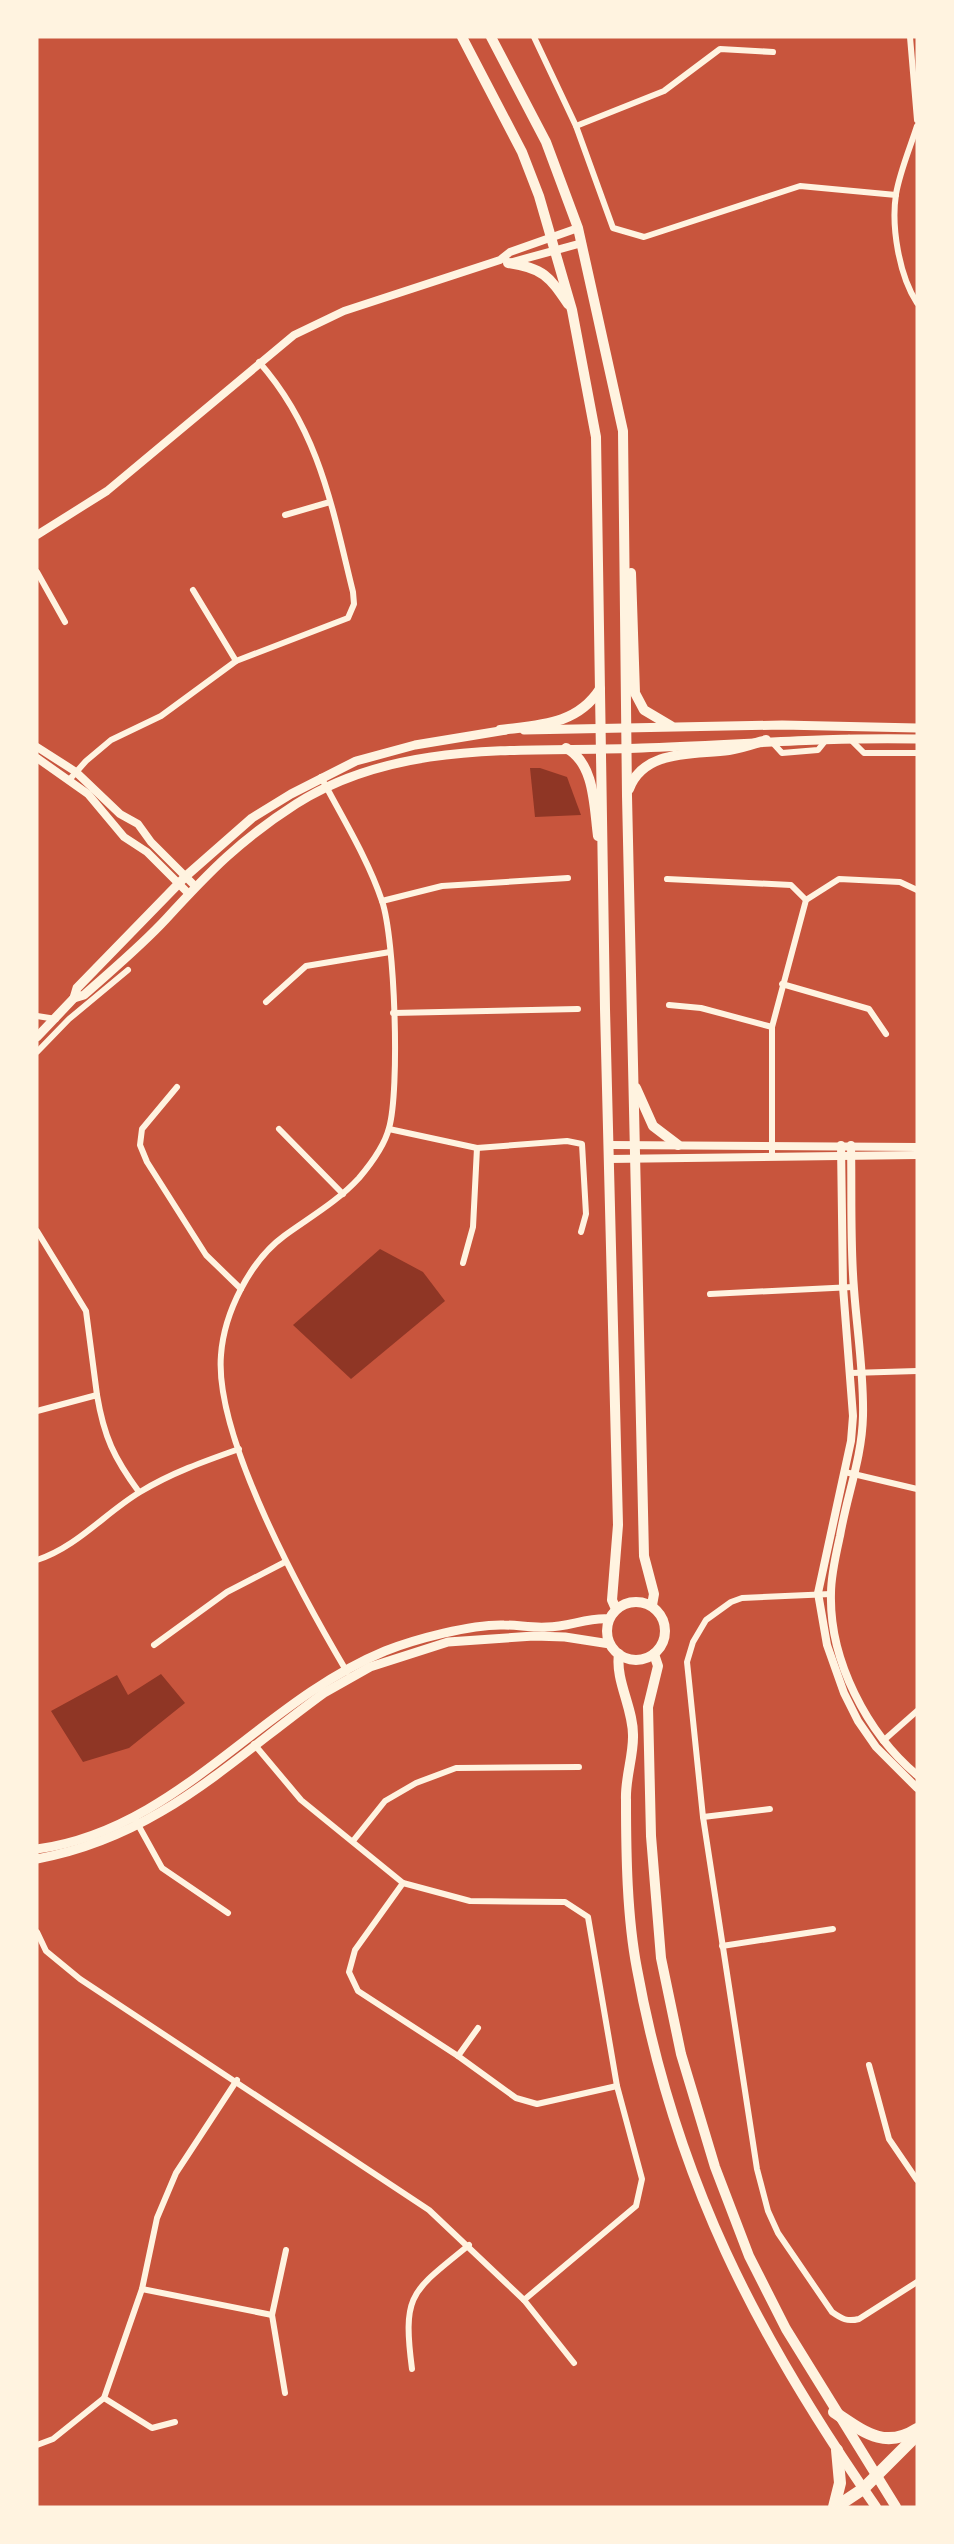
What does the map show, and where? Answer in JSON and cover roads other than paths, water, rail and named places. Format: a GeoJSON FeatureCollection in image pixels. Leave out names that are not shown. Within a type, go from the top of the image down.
{"type":"FeatureCollection","features":[{"type":"Feature","properties":{"kind":"highway"},"geometry":{"type":"LineString","coordinates":[[835,2412],[875,2438],[897,2438],[917,2429]]}},
{"type":"Feature","properties":{"kind":"highway"},"geometry":{"type":"LineString","coordinates":[[835,2507],[863,2489],[917,2435]]}},
{"type":"Feature","properties":{"kind":"highway"},"geometry":{"type":"LineString","coordinates":[[835,2507],[840,2483],[837,2450]]}},
{"type":"Feature","properties":{"kind":"main road"},"geometry":{"type":"LineString","coordinates":[[462,37],[522,152],[552,235],[572,310],[596,437],[618,1525],[612,1600],[616,1609]]}},
{"type":"Feature","properties":{"kind":"main road"},"geometry":{"type":"LineString","coordinates":[[491,37],[546,142],[578,228],[623,431],[634,1159],[644,1556],[654,1594],[652,1605]]}},
{"type":"Feature","properties":{"kind":"main road"},"geometry":{"type":"LineString","coordinates":[[504,261],[527,266],[549,277],[572,310]]}},
{"type":"Feature","properties":{"kind":"main road"},"geometry":{"type":"LineString","coordinates":[[626,538],[634,593],[635,693],[644,710],[671,726]]}},
{"type":"Feature","properties":{"kind":"main road"},"geometry":{"type":"LineString","coordinates":[[37,1037],[74,998],[77,988],[178,884],[252,818],[321,777],[356,761],[390,751],[564,721],[583,710],[600,689]]}},
{"type":"Feature","properties":{"kind":"main road"},"geometry":{"type":"LineString","coordinates":[[500,730],[782,725],[917,728]]}},
{"type":"Feature","properties":{"kind":"main road"},"geometry":{"type":"LineString","coordinates":[[627,796],[638,772],[662,757],[732,750],[769,741],[782,725]]}},
{"type":"Feature","properties":{"kind":"main road"},"geometry":{"type":"LineString","coordinates":[[468,737],[475,745],[498,749]]}},
{"type":"Feature","properties":{"kind":"main road"},"geometry":{"type":"LineString","coordinates":[[74,998],[84,995],[139,945],[243,840],[327,788],[393,765],[498,749],[626,749],[849,737],[917,739]]}},
{"type":"Feature","properties":{"kind":"main road"},"geometry":{"type":"LineString","coordinates":[[566,748],[582,763],[592,792],[605,881]]}},
{"type":"Feature","properties":{"kind":"main road"},"geometry":{"type":"LineString","coordinates":[[633,1081],[649,1119],[660,1133],[678,1145]]}},
{"type":"Feature","properties":{"kind":"main road"},"geometry":{"type":"LineString","coordinates":[[634,1601],[652,1605],[662,1616],[666,1629],[663,1643],[654,1654],[637,1660],[619,1654],[610,1644],[607,1629],[609,1619],[616,1609],[634,1601]]}},
{"type":"Feature","properties":{"kind":"main road"},"geometry":{"type":"LineString","coordinates":[[37,1859],[96,1845],[137,1823],[187,1785],[348,1674],[403,1644],[494,1625],[560,1627],[597,1618],[609,1619]]}},
{"type":"Feature","properties":{"kind":"main road"},"geometry":{"type":"LineString","coordinates":[[348,1674],[396,1657],[458,1641],[565,1637],[610,1644]]}},
{"type":"Feature","properties":{"kind":"main road"},"geometry":{"type":"LineString","coordinates":[[619,1654],[617,1665],[631,1710],[633,1737],[625,1796],[636,1967],[660,2075],[695,2184],[730,2267],[801,2396],[876,2507]]}},
{"type":"Feature","properties":{"kind":"main road"},"geometry":{"type":"LineString","coordinates":[[654,1654],[658,1666],[648,1707],[651,1836],[661,1958],[681,2054],[715,2167],[748,2256],[786,2329],[896,2507]]}},
{"type":"Feature","properties":{"kind":"main road"},"geometry":{"type":"LineString","coordinates":[[37,1849],[137,1823]]}},
{"type":"Feature","properties":{"kind":"street"},"geometry":{"type":"LineString","coordinates":[[534,37],[576,126],[613,228],[644,237],[787,188],[800,186],[896,195]]}},
{"type":"Feature","properties":{"kind":"street"},"geometry":{"type":"LineString","coordinates":[[910,37],[917,120]]}},
{"type":"Feature","properties":{"kind":"street"},"geometry":{"type":"LineString","coordinates":[[576,126],[664,91],[720,49],[773,52]]}},
{"type":"Feature","properties":{"kind":"street"},"geometry":{"type":"LineString","coordinates":[[917,126],[896,195],[898,258],[908,289],[917,303]]}},
{"type":"Feature","properties":{"kind":"street"},"geometry":{"type":"LineString","coordinates":[[504,261],[510,252],[578,228]]}},
{"type":"Feature","properties":{"kind":"street"},"geometry":{"type":"LineString","coordinates":[[37,535],[107,491],[294,335],[344,311],[504,261],[582,243]]}},
{"type":"Feature","properties":{"kind":"street"},"geometry":{"type":"LineString","coordinates":[[70,779],[111,740],[161,716],[236,661],[348,618],[354,604],[353,592],[316,452],[284,393],[259,362]]}},
{"type":"Feature","properties":{"kind":"street"},"geometry":{"type":"LineString","coordinates":[[285,515],[330,502]]}},
{"type":"Feature","properties":{"kind":"street"},"geometry":{"type":"LineString","coordinates":[[37,572],[65,622]]}},
{"type":"Feature","properties":{"kind":"street"},"geometry":{"type":"LineString","coordinates":[[193,590],[236,661]]}},
{"type":"Feature","properties":{"kind":"street"},"geometry":{"type":"LineString","coordinates":[[849,737],[864,753],[917,753]]}},
{"type":"Feature","properties":{"kind":"street"},"geometry":{"type":"LineString","coordinates":[[37,747],[76,772],[120,814],[138,824],[155,847],[195,886]]}},
{"type":"Feature","properties":{"kind":"street"},"geometry":{"type":"LineString","coordinates":[[37,758],[70,779],[100,806],[124,836],[146,852],[188,893]]}},
{"type":"Feature","properties":{"kind":"street"},"geometry":{"type":"LineString","coordinates":[[321,777],[382,901],[390,952],[395,1070],[389,1129],[373,1159],[343,1194],[282,1238],[241,1289],[221,1355],[223,1388],[239,1449],[285,1562],[348,1674]]}},
{"type":"Feature","properties":{"kind":"street"},"geometry":{"type":"LineString","coordinates":[[382,901],[442,886],[569,878]]}},
{"type":"Feature","properties":{"kind":"street"},"geometry":{"type":"LineString","coordinates":[[772,1155],[772,1027],[806,900],[839,878],[900,882],[917,890]]}},
{"type":"Feature","properties":{"kind":"street"},"geometry":{"type":"LineString","coordinates":[[667,879],[791,885],[806,900]]}},
{"type":"Feature","properties":{"kind":"street"},"geometry":{"type":"LineString","coordinates":[[266,1002],[306,966],[390,952]]}},
{"type":"Feature","properties":{"kind":"street"},"geometry":{"type":"LineString","coordinates":[[38,1050],[128,970]]}},
{"type":"Feature","properties":{"kind":"street"},"geometry":{"type":"LineString","coordinates":[[782,984],[869,1009],[887,1034]]}},
{"type":"Feature","properties":{"kind":"street"},"geometry":{"type":"LineString","coordinates":[[669,1005],[701,1008],[772,1027]]}},
{"type":"Feature","properties":{"kind":"street"},"geometry":{"type":"LineString","coordinates":[[393,1013],[578,1009]]}},
{"type":"Feature","properties":{"kind":"street"},"geometry":{"type":"LineString","coordinates":[[37,1016],[56,1019]]}},
{"type":"Feature","properties":{"kind":"street"},"geometry":{"type":"LineString","coordinates":[[177,1087],[142,1129],[140,1145],[147,1162],[206,1255],[241,1289]]}},
{"type":"Feature","properties":{"kind":"street"},"geometry":{"type":"LineString","coordinates":[[279,1129],[343,1194]]}},
{"type":"Feature","properties":{"kind":"street"},"geometry":{"type":"LineString","coordinates":[[389,1129],[477,1148],[567,1141],[582,1144],[586,1214],[581,1232]]}},
{"type":"Feature","properties":{"kind":"street"},"geometry":{"type":"LineString","coordinates":[[609,1145],[841,1145],[851,1150],[917,1155]]}},
{"type":"Feature","properties":{"kind":"street"},"geometry":{"type":"LineString","coordinates":[[841,1145],[843,1287],[853,1416],[845,1472],[818,1593],[827,1645],[844,1693],[858,1721],[876,1747],[917,1788]]}},
{"type":"Feature","properties":{"kind":"street"},"geometry":{"type":"LineString","coordinates":[[609,1159],[841,1155],[851,1150],[917,1147]]}},
{"type":"Feature","properties":{"kind":"street"},"geometry":{"type":"LineString","coordinates":[[463,1263],[473,1227],[477,1148]]}},
{"type":"Feature","properties":{"kind":"street"},"geometry":{"type":"LineString","coordinates":[[851,1150],[853,1287],[862,1372],[862,1442],[856,1476],[840,1533],[831,1594],[838,1643],[849,1682],[866,1717],[917,1775]]}},
{"type":"Feature","properties":{"kind":"street"},"geometry":{"type":"LineString","coordinates":[[37,1231],[86,1311],[104,1433],[116,1461],[139,1492]]}},
{"type":"Feature","properties":{"kind":"street"},"geometry":{"type":"LineString","coordinates":[[710,1294],[853,1287]]}},
{"type":"Feature","properties":{"kind":"street"},"geometry":{"type":"LineString","coordinates":[[851,1374],[917,1371]]}},
{"type":"Feature","properties":{"kind":"street"},"geometry":{"type":"LineString","coordinates":[[37,1411],[97,1395]]}},
{"type":"Feature","properties":{"kind":"street"},"geometry":{"type":"LineString","coordinates":[[37,1560],[72,1542],[139,1492],[178,1472],[239,1449]]}},
{"type":"Feature","properties":{"kind":"street"},"geometry":{"type":"LineString","coordinates":[[845,1472],[917,1489]]}},
{"type":"Feature","properties":{"kind":"street"},"geometry":{"type":"LineString","coordinates":[[154,1645],[227,1592],[285,1562]]}},
{"type":"Feature","properties":{"kind":"street"},"geometry":{"type":"LineString","coordinates":[[831,1594],[742,1598],[731,1602],[706,1620],[693,1642],[687,1671],[703,1817],[757,2169],[768,2211],[778,2233],[832,2312],[841,2318],[850,2321],[859,2319],[917,2282]]}},
{"type":"Feature","properties":{"kind":"street"},"geometry":{"type":"LineString","coordinates":[[876,1747],[917,1711]]}},
{"type":"Feature","properties":{"kind":"street"},"geometry":{"type":"LineString","coordinates":[[251,1741],[301,1800],[403,1883],[470,1901],[565,1902],[588,1917],[617,2086],[642,2179],[636,2206],[524,2300]]}},
{"type":"Feature","properties":{"kind":"street"},"geometry":{"type":"LineString","coordinates":[[353,1841],[385,1801],[416,1783],[456,1768],[579,1767]]}},
{"type":"Feature","properties":{"kind":"street"},"geometry":{"type":"LineString","coordinates":[[703,1817],[770,1809]]}},
{"type":"Feature","properties":{"kind":"street"},"geometry":{"type":"LineString","coordinates":[[137,1823],[162,1868],[228,1913]]}},
{"type":"Feature","properties":{"kind":"street"},"geometry":{"type":"LineString","coordinates":[[403,1883],[355,1950],[349,1972],[358,1991],[458,2056],[516,2098],[537,2104],[617,2086]]}},
{"type":"Feature","properties":{"kind":"street"},"geometry":{"type":"LineString","coordinates":[[722,1945],[833,1929]]}},
{"type":"Feature","properties":{"kind":"street"},"geometry":{"type":"LineString","coordinates":[[37,1932],[46,1951],[80,1979],[237,2080],[429,2210],[469,2245],[524,2300],[574,2363]]}},
{"type":"Feature","properties":{"kind":"street"},"geometry":{"type":"LineString","coordinates":[[37,1958],[46,1951]]}},
{"type":"Feature","properties":{"kind":"street"},"geometry":{"type":"LineString","coordinates":[[458,2056],[478,2028]]}},
{"type":"Feature","properties":{"kind":"street"},"geometry":{"type":"LineString","coordinates":[[869,2065],[889,2139],[917,2180]]}},
{"type":"Feature","properties":{"kind":"street"},"geometry":{"type":"LineString","coordinates":[[37,2445],[53,2439],[104,2398],[142,2289],[157,2218],[176,2173],[237,2080]]}},
{"type":"Feature","properties":{"kind":"street"},"geometry":{"type":"LineString","coordinates":[[412,2369],[407,2331],[410,2301],[428,2278],[469,2245]]}},
{"type":"Feature","properties":{"kind":"street"},"geometry":{"type":"LineString","coordinates":[[285,2393],[272,2315],[286,2250]]}},
{"type":"Feature","properties":{"kind":"street"},"geometry":{"type":"LineString","coordinates":[[142,2289],[272,2315]]}},
{"type":"Feature","properties":{"kind":"street"},"geometry":{"type":"LineString","coordinates":[[104,2398],[152,2428],[175,2422]]}}]}
